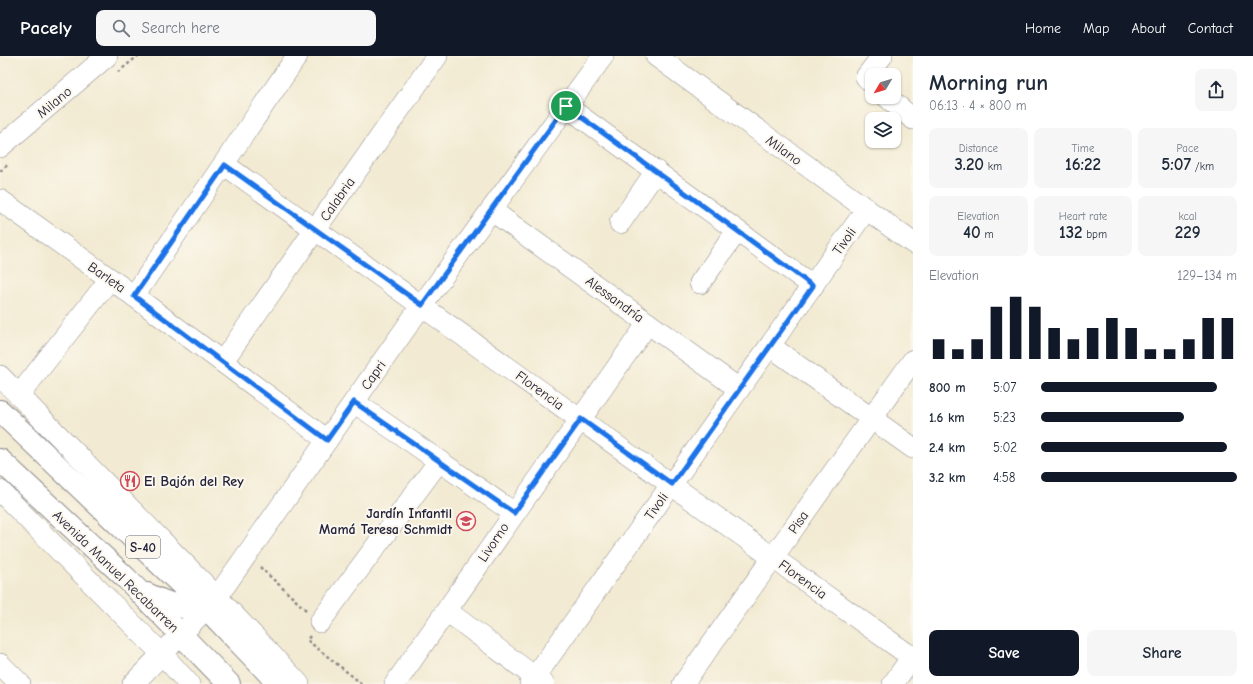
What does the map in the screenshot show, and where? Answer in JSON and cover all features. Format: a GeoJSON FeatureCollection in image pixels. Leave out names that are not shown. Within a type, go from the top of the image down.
{"type":"FeatureCollection","features":[{"type":"Feature","properties":{"kind":"main road","name":"S-40"},"geometry":{"type":"LineString","coordinates":[[0,411],[212,603],[279,684]]}},
{"type":"Feature","properties":{"kind":"main road","name":"Avenida Manuel Recabarren"},"geometry":{"type":"LineString","coordinates":[[0,460],[125,578],[229,684]]}},
{"type":"Feature","properties":{"kind":"main road"},"geometry":{"type":"LineString","coordinates":[[125,578],[148,594],[160,600],[185,608],[212,603]]}},
{"type":"Feature","properties":{"kind":"street","name":"Milano"},"geometry":{"type":"LineString","coordinates":[[0,147],[107,56]]}},
{"type":"Feature","properties":{"kind":"street"},"geometry":{"type":"LineString","coordinates":[[134,296],[225,165],[297,56]]}},
{"type":"Feature","properties":{"kind":"street","name":"Calabria"},"geometry":{"type":"LineString","coordinates":[[223,361],[437,56]]}},
{"type":"Feature","properties":{"kind":"street","name":"Capri"},"geometry":{"type":"LineString","coordinates":[[133,684],[163,655],[212,603],[422,305],[603,56]]}},
{"type":"Feature","properties":{"kind":"street","name":"Milano"},"geometry":{"type":"LineString","coordinates":[[656,56],[913,243]]}},
{"type":"Feature","properties":{"kind":"street"},"geometry":{"type":"LineString","coordinates":[[873,68],[882,56]]}},
{"type":"Feature","properties":{"kind":"street"},"geometry":{"type":"LineString","coordinates":[[895,104],[913,119]]}},
{"type":"Feature","properties":{"kind":"street"},"geometry":{"type":"LineString","coordinates":[[566,106],[813,286]]}},
{"type":"Feature","properties":{"kind":"street","name":"Florencia"},"geometry":{"type":"LineString","coordinates":[[225,165],[913,657]]}},
{"type":"Feature","properties":{"kind":"street"},"geometry":{"type":"LineString","coordinates":[[620,223],[656,172]]}},
{"type":"Feature","properties":{"kind":"street","name":"Barleta"},"geometry":{"type":"LineString","coordinates":[[0,200],[223,361],[327,440]]}},
{"type":"Feature","properties":{"kind":"street","name":"Alessandría"},"geometry":{"type":"LineString","coordinates":[[491,210],[739,389]]}},
{"type":"Feature","properties":{"kind":"street","name":"Tivoli"},"geometry":{"type":"LineString","coordinates":[[536,682],[672,484],[866,210]]}},
{"type":"Feature","properties":{"kind":"street"},"geometry":{"type":"LineString","coordinates":[[700,283],[737,231]]}},
{"type":"Feature","properties":{"kind":"street"},"geometry":{"type":"LineString","coordinates":[[20,394],[110,279]]}},
{"type":"Feature","properties":{"kind":"street","name":"Livorno"},"geometry":{"type":"LineString","coordinates":[[395,684],[648,323]]}},
{"type":"Feature","properties":{"kind":"street"},"geometry":{"type":"LineString","coordinates":[[770,346],[913,448]]}},
{"type":"Feature","properties":{"kind":"street","name":"Pisa"},"geometry":{"type":"LineString","coordinates":[[683,684],[913,360]]}},
{"type":"Feature","properties":{"kind":"street"},"geometry":{"type":"LineString","coordinates":[[0,376],[20,394],[212,603],[299,684]]}},
{"type":"Feature","properties":{"kind":"street"},"geometry":{"type":"LineString","coordinates":[[354,402],[514,513]]}},
{"type":"Feature","properties":{"kind":"street"},"geometry":{"type":"LineString","coordinates":[[320,622],[439,461]]}},
{"type":"Feature","properties":{"kind":"street","name":"Avenida Manuel Recabarren"},"geometry":{"type":"LineString","coordinates":[[0,491],[163,655],[189,684]]}},
{"type":"Feature","properties":{"kind":"street"},"geometry":{"type":"LineString","coordinates":[[447,611],[536,682]]}},
{"type":"Feature","properties":{"kind":"street"},"geometry":{"type":"LineString","coordinates":[[893,684],[913,657]]}},
{"type":"Feature","properties":{"kind":"street"},"geometry":{"type":"LineString","coordinates":[[0,664],[20,684]]}},
{"type":"Feature","properties":{"kind":"place","name":"El Bajón del Rey"},"geometry":{"type":"Point","coordinates":[130,481]}},
{"type":"Feature","properties":{"kind":"place","name":"Jardín Infantil Mamá Teresa Schmidt"},"geometry":{"type":"Point","coordinates":[466,521]}},
{"type":"Feature","properties":{"kind":"route"},"geometry":{"type":"LineString","coordinates":[[566,106],[813,286],[672,484],[581,419],[514,513],[354,402],[327,440],[134,296],[225,165],[422,305],[566,106]]}}]}
